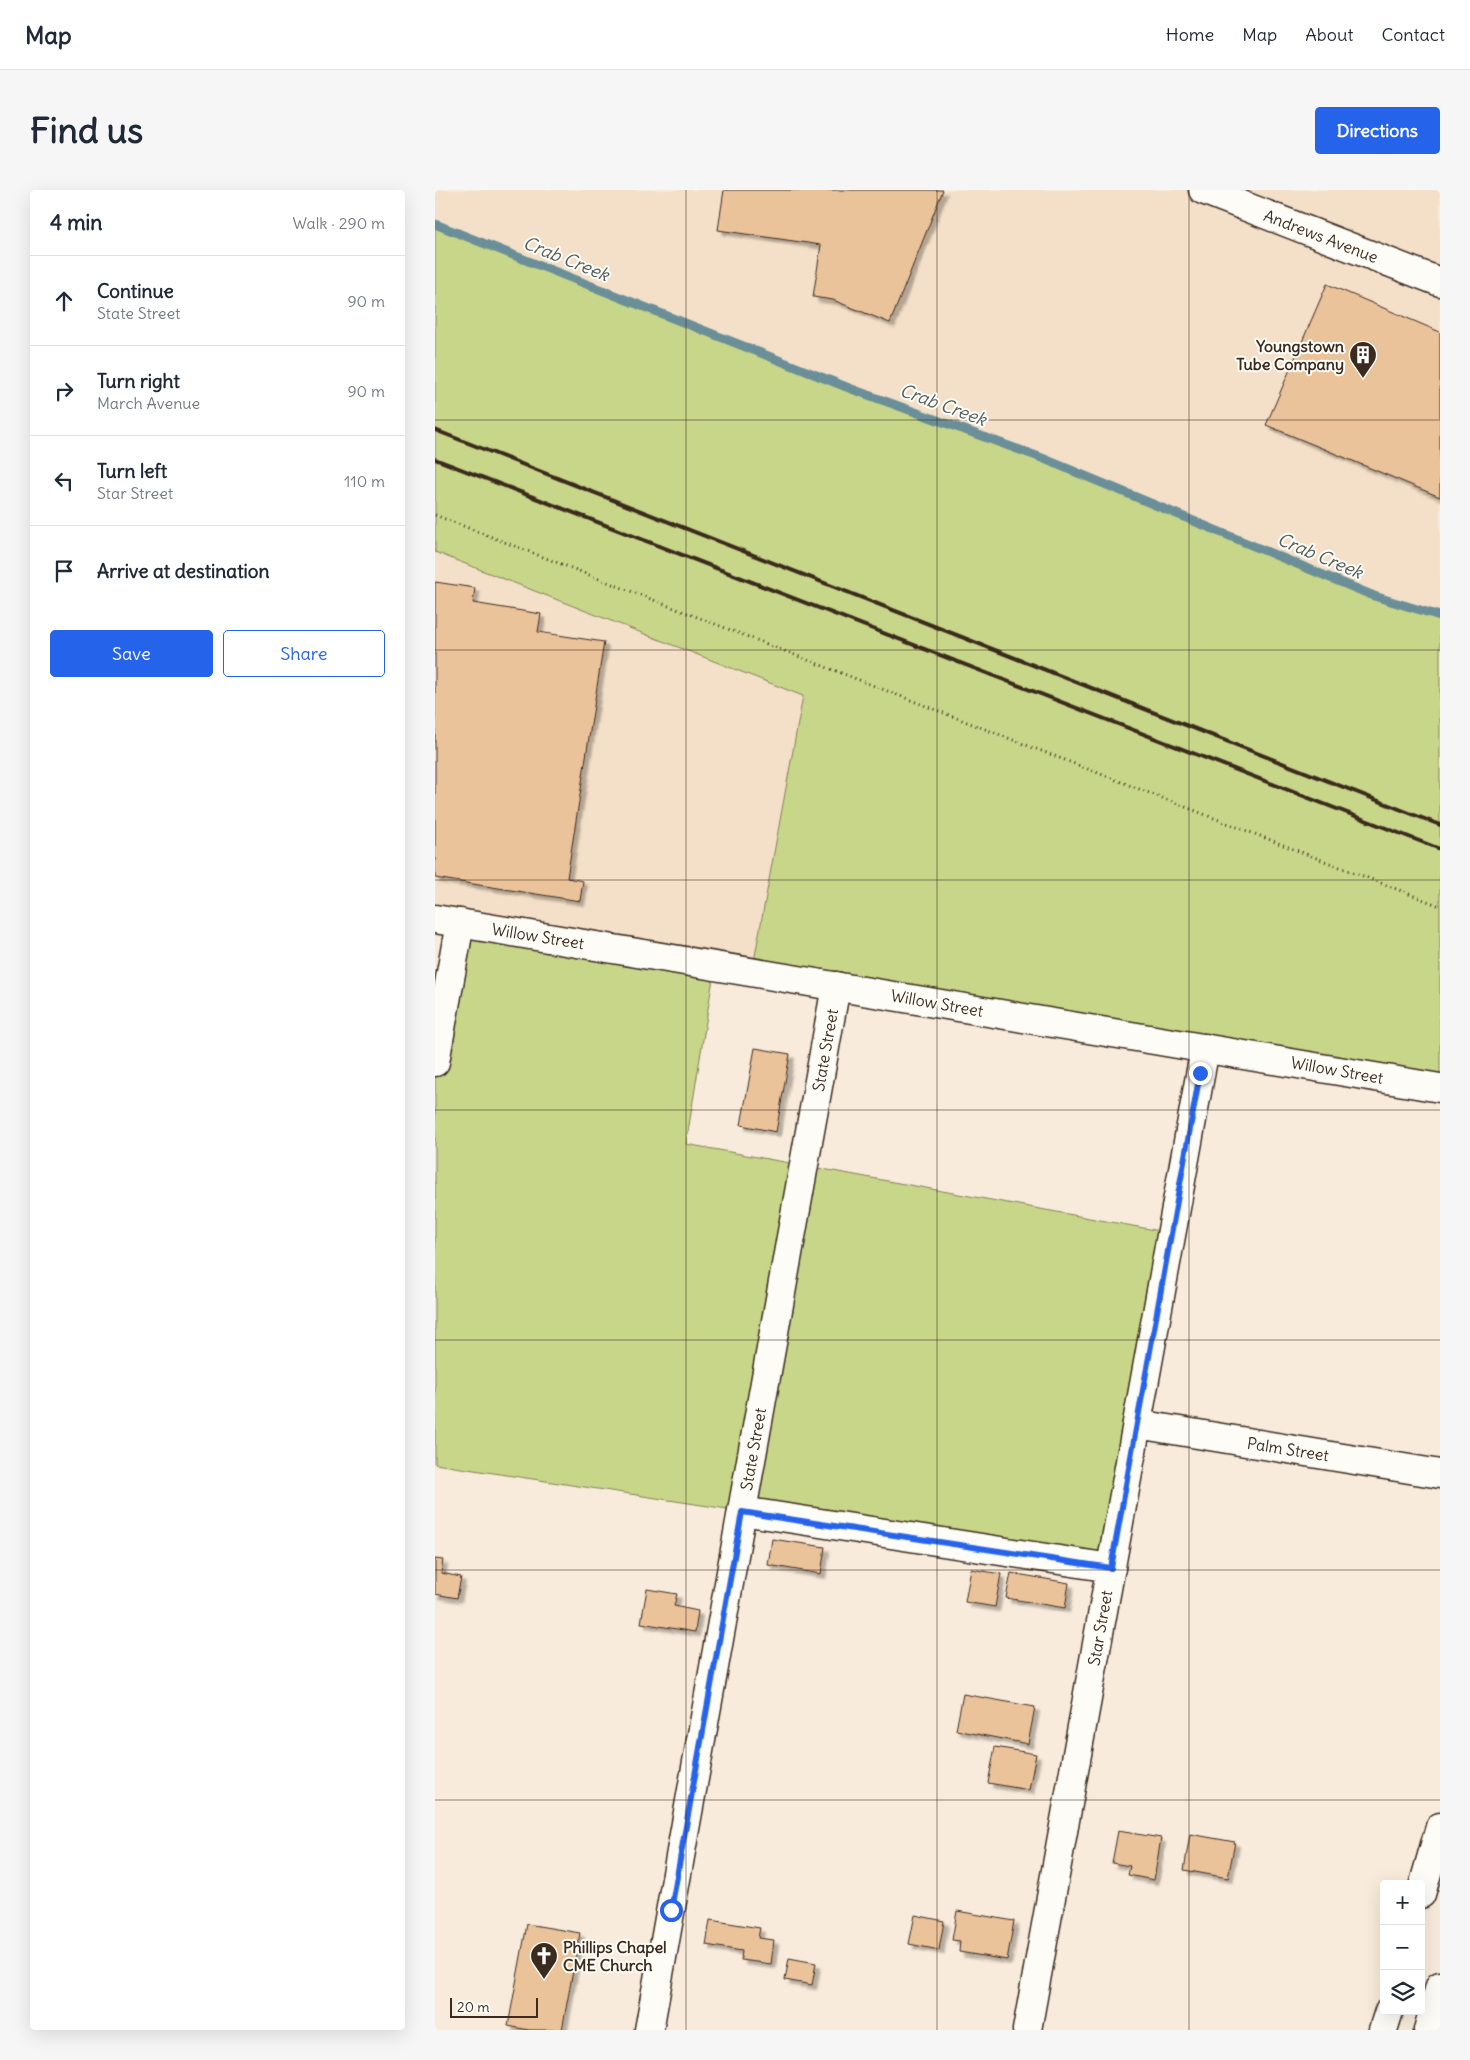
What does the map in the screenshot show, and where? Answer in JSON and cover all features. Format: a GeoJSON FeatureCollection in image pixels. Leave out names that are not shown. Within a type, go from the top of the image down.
{"type":"FeatureCollection","features":[{"type":"Feature","properties":{"kind":"street","name":"Andrews Avenue"},"geometry":{"type":"LineString","coordinates":[[1203,190],[1440,282]]}},
{"type":"Feature","properties":{"kind":"street","name":"Willow Street"},"geometry":{"type":"LineString","coordinates":[[447,921],[1440,1088]]}},
{"type":"Feature","properties":{"kind":"street"},"geometry":{"type":"LineString","coordinates":[[435,1062],[447,921]]}},
{"type":"Feature","properties":{"kind":"street","name":"State Street"},"geometry":{"type":"LineString","coordinates":[[649,2030],[836,986]]}},
{"type":"Feature","properties":{"kind":"street","name":"Star Street"},"geometry":{"type":"LineString","coordinates":[[1027,2030],[1205,1048]]}},
{"type":"Feature","properties":{"kind":"street","name":"Palm Street"},"geometry":{"type":"LineString","coordinates":[[1137,1424],[1440,1474]]}},
{"type":"Feature","properties":{"kind":"street"},"geometry":{"type":"LineString","coordinates":[[742,1512],[1111,1568]]}},
{"type":"Feature","properties":{"kind":"street"},"geometry":{"type":"LineString","coordinates":[[1425,1880],[1440,1827]]}},
{"type":"Feature","properties":{"kind":"street"},"geometry":{"type":"LineString","coordinates":[[1428,2030],[1440,1986]]}},
{"type":"Feature","properties":{"kind":"street"},"geometry":{"type":"LineString","coordinates":[[1383,2030],[1388,2015]]}},
{"type":"Feature","properties":{"kind":"path"},"geometry":{"type":"LineString","coordinates":[[435,515],[1440,906]]}},
{"type":"Feature","properties":{"kind":"shaded area"},"geometry":{"type":"Polygon","coordinates":[[[435,190],[1440,190],[1440,616],[1374,596],[1042,458],[849,388],[435,224],[435,190]]]}},
{"type":"Feature","properties":{"kind":"shaded area"},"geometry":{"type":"Polygon","coordinates":[[[435,552],[803,696],[752,972],[435,919],[435,552]]]}},
{"type":"Feature","properties":{"kind":"green space"},"geometry":{"type":"Polygon","coordinates":[[[435,224],[849,388],[1042,458],[1374,596],[1440,617],[1440,1088],[752,972],[803,696],[435,552],[435,224]]]}},
{"type":"Feature","properties":{"kind":"green space"},"geometry":{"type":"Polygon","coordinates":[[[460,923],[715,966],[686,1144],[1171,1233],[1111,1568],[435,1464],[435,1062],[460,923]]]}},
{"type":"Feature","properties":{"kind":"building"},"geometry":{"type":"Polygon","coordinates":[[[724,190],[943,190],[890,323],[833,300],[813,297],[821,245],[718,230],[724,190]]]}},
{"type":"Feature","properties":{"kind":"building","name":"Youngstown Tube Company"},"geometry":{"type":"Polygon","coordinates":[[[1327,284],[1440,332],[1440,497],[1266,425],[1327,284]]]}},
{"type":"Feature","properties":{"kind":"building"},"geometry":{"type":"Polygon","coordinates":[[[435,582],[475,588],[473,603],[541,614],[538,632],[604,642],[567,878],[583,881],[580,901],[435,878],[435,582]]]}},
{"type":"Feature","properties":{"kind":"building"},"geometry":{"type":"Polygon","coordinates":[[[755,1048],[790,1054],[776,1132],[741,1125],[755,1048]]]}},
{"type":"Feature","properties":{"kind":"building"},"geometry":{"type":"Polygon","coordinates":[[[772,1539],[825,1547],[821,1574],[768,1565],[772,1539]]]}},
{"type":"Feature","properties":{"kind":"building"},"geometry":{"type":"Polygon","coordinates":[[[435,1559],[443,1560],[441,1573],[461,1577],[457,1598],[435,1594],[435,1559]]]}},
{"type":"Feature","properties":{"kind":"building"},"geometry":{"type":"Polygon","coordinates":[[[971,1569],[1001,1574],[995,1607],[965,1602],[971,1569]]]}},
{"type":"Feature","properties":{"kind":"building"},"geometry":{"type":"Polygon","coordinates":[[[1011,1573],[1069,1583],[1065,1608],[1006,1598],[1011,1573]]]}},
{"type":"Feature","properties":{"kind":"building"},"geometry":{"type":"Polygon","coordinates":[[[647,1589],[677,1594],[674,1606],[698,1611],[695,1632],[641,1623],[647,1589]]]}},
{"type":"Feature","properties":{"kind":"building"},"geometry":{"type":"Polygon","coordinates":[[[963,1694],[1035,1707],[1028,1744],[956,1730],[963,1694]]]}},
{"type":"Feature","properties":{"kind":"building"},"geometry":{"type":"Polygon","coordinates":[[[995,1747],[1036,1754],[1029,1790],[988,1783],[995,1747]]]}},
{"type":"Feature","properties":{"kind":"building"},"geometry":{"type":"Polygon","coordinates":[[[1118,1831],[1161,1838],[1154,1880],[1128,1875],[1130,1866],[1112,1863],[1118,1831]]]}},
{"type":"Feature","properties":{"kind":"building"},"geometry":{"type":"Polygon","coordinates":[[[1190,1834],[1235,1842],[1228,1878],[1184,1870],[1190,1834]]]}},
{"type":"Feature","properties":{"kind":"building"},"geometry":{"type":"Polygon","coordinates":[[[957,1911],[1014,1921],[1007,1960],[959,1952],[960,1941],[952,1940],[957,1911]]]}},
{"type":"Feature","properties":{"kind":"building"},"geometry":{"type":"Polygon","coordinates":[[[915,1915],[944,1921],[939,1950],[909,1944],[915,1915]]]}},
{"type":"Feature","properties":{"kind":"building"},"geometry":{"type":"Polygon","coordinates":[[[710,1920],[760,1928],[758,1938],[774,1940],[771,1964],[741,1960],[742,1951],[706,1945],[710,1920]]]}},
{"type":"Feature","properties":{"kind":"building","name":"Phillips Chapel CME Church"},"geometry":{"type":"Polygon","coordinates":[[[527,1924],[580,1933],[562,2030],[529,2030],[508,2026],[527,1924]]]}},
{"type":"Feature","properties":{"kind":"building"},"geometry":{"type":"Polygon","coordinates":[[[789,1958],[816,1963],[812,1985],[785,1980],[789,1958]]]}},
{"type":"Feature","properties":{"kind":"waterway","name":"Crab Creek"},"geometry":{"type":"LineString","coordinates":[[435,224],[849,388],[1042,458],[1374,596],[1440,616]]}},
{"type":"Feature","properties":{"kind":"railway"},"geometry":{"type":"LineString","coordinates":[[435,430],[1440,825]]}},
{"type":"Feature","properties":{"kind":"railway"},"geometry":{"type":"LineString","coordinates":[[435,459],[1440,849]]}},
{"type":"Feature","properties":{"kind":"place","name":"Youngstown Tube Company"},"geometry":{"type":"Point","coordinates":[1363,379]}},
{"type":"Feature","properties":{"kind":"place","name":"Phillips Chapel CME Church"},"geometry":{"type":"Point","coordinates":[544,1980]}},
{"type":"Feature","properties":{"kind":"route"},"geometry":{"type":"LineString","coordinates":[[671,1910],[742,1512],[1111,1568],[1200,1073]]}}]}
